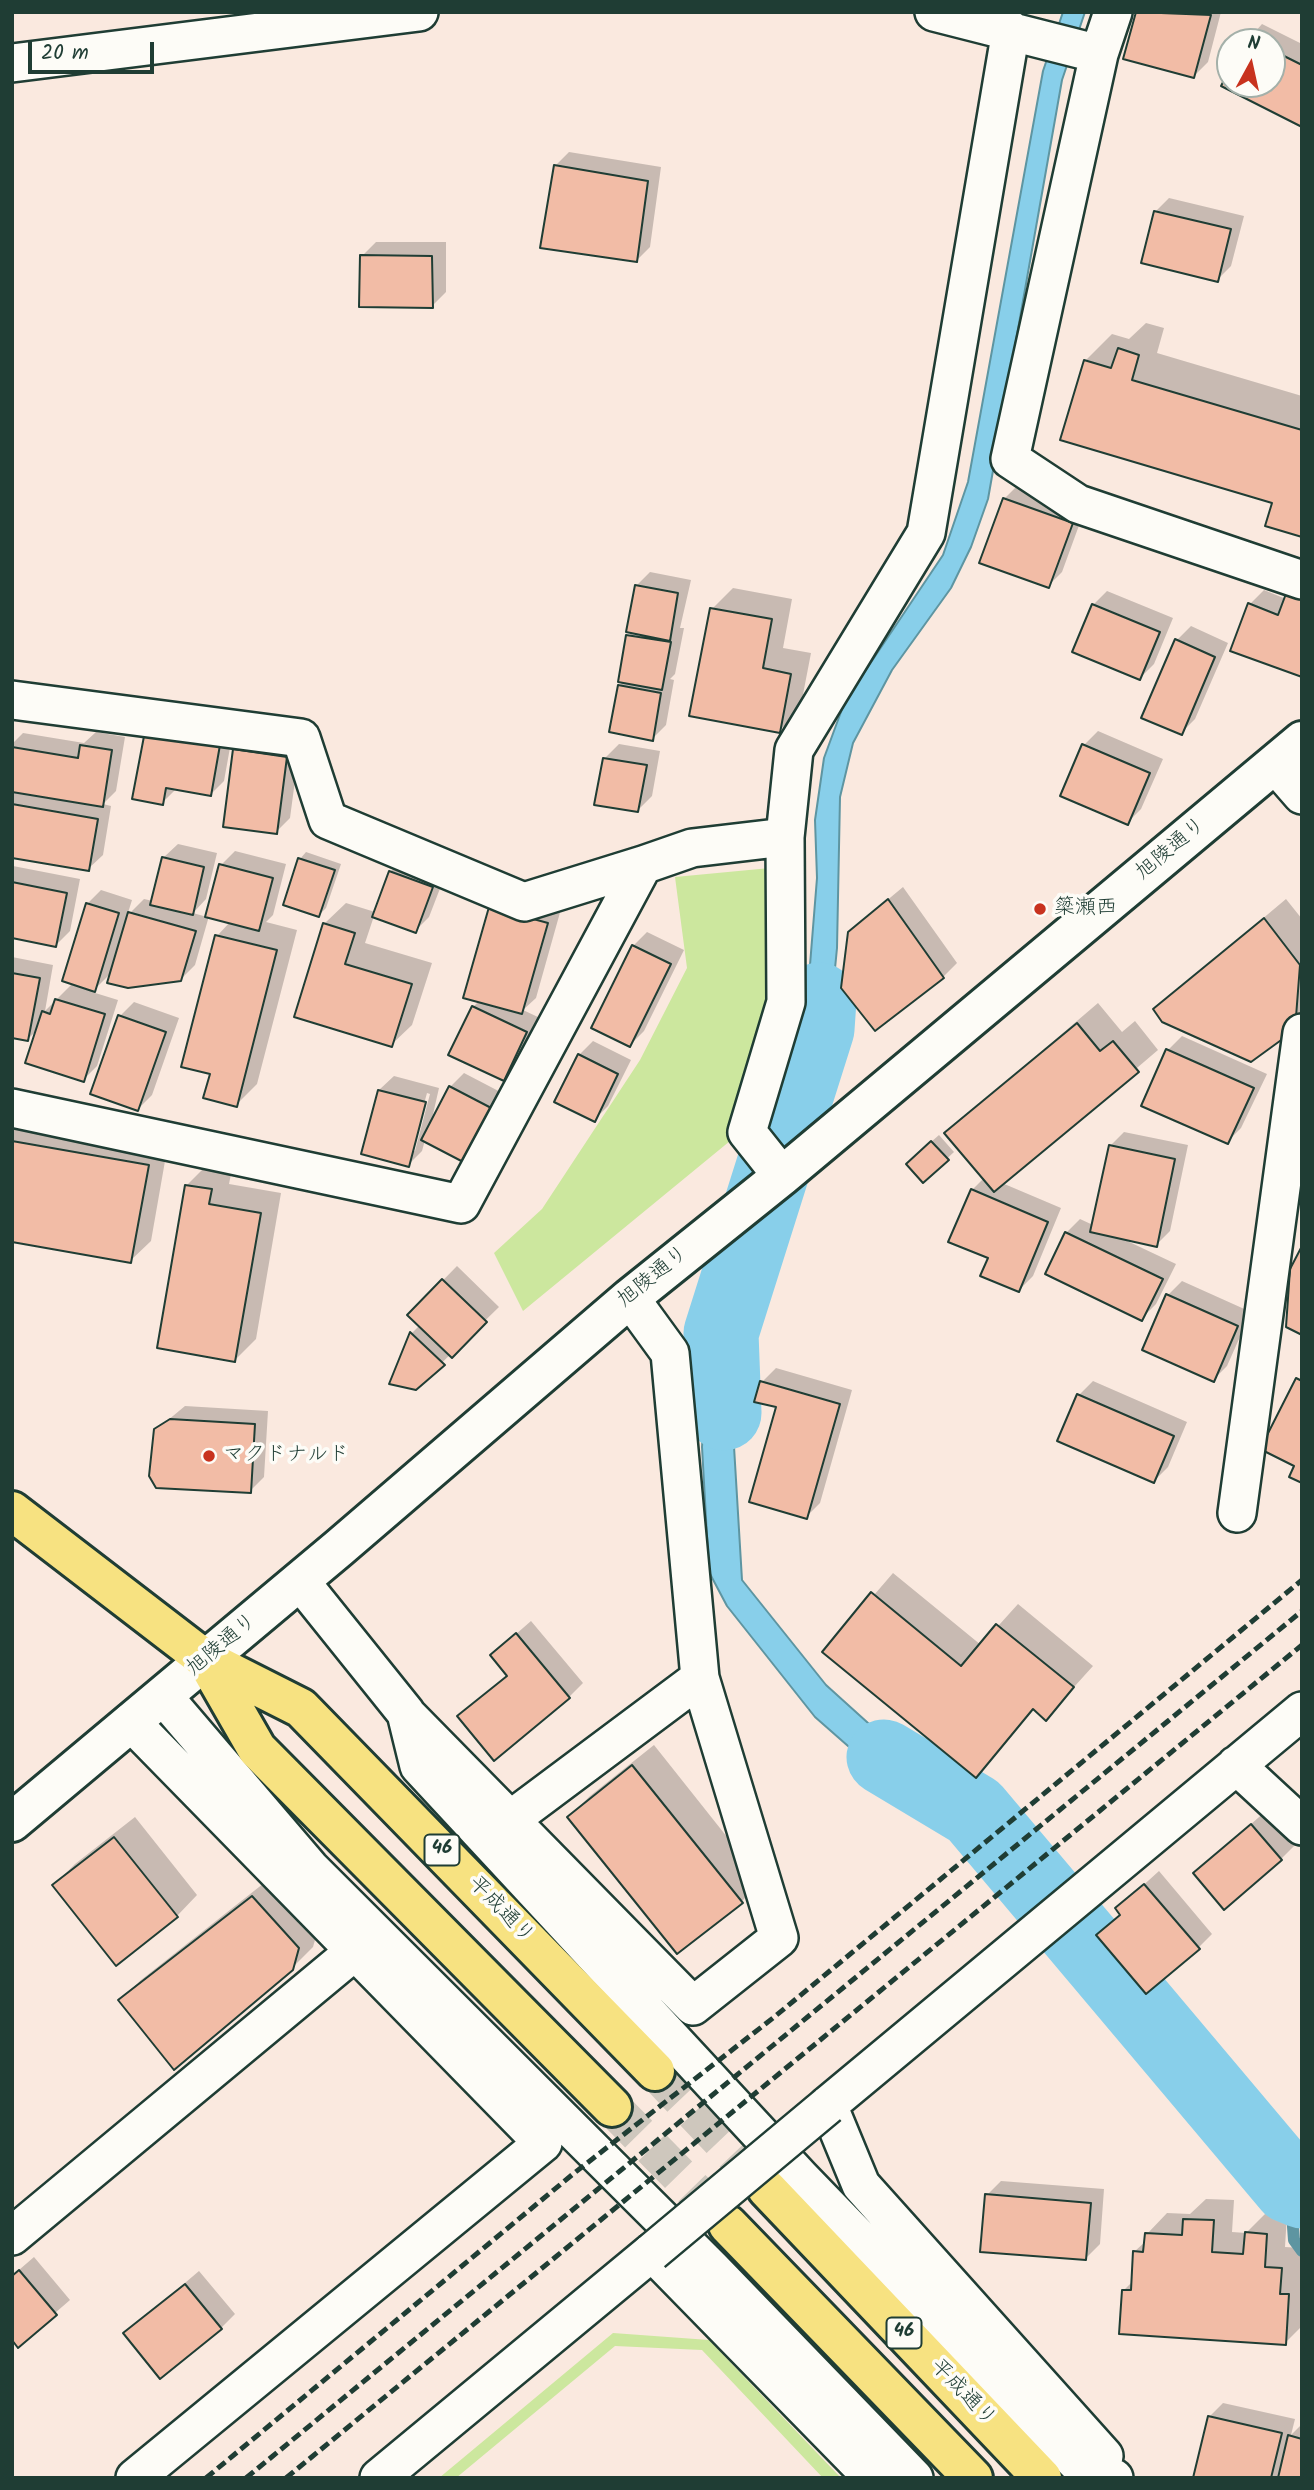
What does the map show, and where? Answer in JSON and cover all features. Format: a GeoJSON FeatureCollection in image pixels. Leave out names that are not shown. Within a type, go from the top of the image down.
{"type":"FeatureCollection","features":[{"type":"Feature","properties":{"kind":"main road","name":"平成通り"},"geometry":{"type":"LineString","coordinates":[[12,1511],[206,1660],[301,1708],[654,2071]]}},
{"type":"Feature","properties":{"kind":"main road","name":"平成通り"},"geometry":{"type":"LineString","coordinates":[[206,1660],[257,1749],[612,2107]]}},
{"type":"Feature","properties":{"kind":"main road","name":"平成通り"},"geometry":{"type":"LineString","coordinates":[[766,2189],[1042,2478]]}},
{"type":"Feature","properties":{"kind":"main road","name":"46"},"geometry":{"type":"LineString","coordinates":[[727,2225],[974,2478]]}},
{"type":"Feature","properties":{"kind":"street"},"geometry":{"type":"LineString","coordinates":[[12,63],[419,12]]}},
{"type":"Feature","properties":{"kind":"street"},"geometry":{"type":"LineString","coordinates":[[934,12],[1099,54]]}},
{"type":"Feature","properties":{"kind":"street"},"geometry":{"type":"LineString","coordinates":[[1113,12],[1099,54],[1010,459],[1078,504],[1302,580]]}},
{"type":"Feature","properties":{"kind":"street"},"geometry":{"type":"LineString","coordinates":[[782,1176],[747,1132],[786,1002],[785,837],[794,750],[926,533],[1011,30]]}},
{"type":"Feature","properties":{"kind":"street"},"geometry":{"type":"LineString","coordinates":[[12,700],[301,738],[328,820],[524,902],[692,848],[785,837]]}},
{"type":"Feature","properties":{"kind":"street"},"geometry":{"type":"LineString","coordinates":[[1288,752],[1302,795]]}},
{"type":"Feature","properties":{"kind":"street","name":"旭陵通り"},"geometry":{"type":"LineString","coordinates":[[12,1822],[300,1581],[630,1298],[782,1176],[1288,752]]}},
{"type":"Feature","properties":{"kind":"street"},"geometry":{"type":"LineString","coordinates":[[12,1108],[461,1204],[643,865]]}},
{"type":"Feature","properties":{"kind":"street"},"geometry":{"type":"LineString","coordinates":[[1237,1513],[1302,1033]]}},
{"type":"Feature","properties":{"kind":"street"},"geometry":{"type":"LineString","coordinates":[[300,1581],[406,1713],[692,2006],[779,1938],[700,1678],[670,1353],[630,1298]]}},
{"type":"Feature","properties":{"kind":"street"},"geometry":{"type":"LineString","coordinates":[[510,1820],[700,1678]]}},
{"type":"Feature","properties":{"kind":"street"},"geometry":{"type":"LineString","coordinates":[[163,1696],[310,1868],[712,2269],[914,2478]]}},
{"type":"Feature","properties":{"kind":"street"},"geometry":{"type":"LineString","coordinates":[[379,2478],[1302,1711]]}},
{"type":"Feature","properties":{"kind":"street"},"geometry":{"type":"LineString","coordinates":[[406,1713],[419,1766],[447,1797],[800,2177],[1069,2454],[1079,2464],[1114,2478]]}},
{"type":"Feature","properties":{"kind":"street"},"geometry":{"type":"LineString","coordinates":[[131,1723],[543,2143],[135,2478]]}},
{"type":"Feature","properties":{"kind":"street"},"geometry":{"type":"LineString","coordinates":[[1236,1765],[1302,1826]]}},
{"type":"Feature","properties":{"kind":"street"},"geometry":{"type":"LineString","coordinates":[[12,2236],[355,1951]]}},
{"type":"Feature","properties":{"kind":"street"},"geometry":{"type":"LineString","coordinates":[[828,2105],[861,2185],[1123,2478]]}},
{"type":"Feature","properties":{"kind":"street"},"geometry":{"type":"LineString","coordinates":[[652,2252],[873,2478]]}},
{"type":"Feature","properties":{"kind":"green space"},"geometry":{"type":"Polygon","coordinates":[[[770,868],[772,1000],[730,1141],[523,1311],[494,1253],[542,1209],[640,1060],[687,968],[675,877],[770,868]]]}},
{"type":"Feature","properties":{"kind":"green space"},"geometry":{"type":"Polygon","coordinates":[[[613,2333],[709,2340],[841,2478],[823,2478],[702,2350],[615,2346],[456,2478],[439,2478],[613,2333]]]}},
{"type":"Feature","properties":{"kind":"water"},"geometry":{"type":"Polygon","coordinates":[[[1063,12],[1085,12],[1062,80],[988,499],[971,547],[951,588],[892,670],[853,743],[840,797],[837,948],[829,1030],[815,1082],[780,1112],[805,1027],[817,878],[815,820],[824,758],[845,701],[943,555],[968,482],[1043,71],[1063,12]]]}},
{"type":"Feature","properties":{"kind":"water"},"geometry":{"type":"Polygon","coordinates":[[[756,1287],[729,1363],[742,1580],[826,1685],[878,1732],[953,1780],[981,1804],[956,1826],[881,1775],[815,1717],[727,1606],[709,1572],[702,1447],[709,1326],[756,1287]]]}},
{"type":"Feature","properties":{"kind":"building"},"geometry":{"type":"Polygon","coordinates":[[[1136,12],[1211,15],[1194,78],[1123,59],[1136,12]]]}},
{"type":"Feature","properties":{"kind":"building"},"geometry":{"type":"Polygon","coordinates":[[[1286,57],[1302,65],[1302,127],[1245,98],[1286,98],[1286,57]]]}},
{"type":"Feature","properties":{"kind":"building"},"geometry":{"type":"Polygon","coordinates":[[[554,165],[648,181],[637,262],[540,248],[554,165]]]}},
{"type":"Feature","properties":{"kind":"building"},"geometry":{"type":"Polygon","coordinates":[[[1154,211],[1231,229],[1218,282],[1141,263],[1154,211]]]}},
{"type":"Feature","properties":{"kind":"building"},"geometry":{"type":"Polygon","coordinates":[[[360,255],[432,256],[433,308],[359,307],[360,255]]]}},
{"type":"Feature","properties":{"kind":"building"},"geometry":{"type":"Polygon","coordinates":[[[1118,348],[1139,355],[1132,380],[1302,430],[1302,537],[1265,526],[1272,503],[1060,440],[1084,360],[1111,368],[1118,348]]]}},
{"type":"Feature","properties":{"kind":"building"},"geometry":{"type":"Polygon","coordinates":[[[1003,498],[1073,523],[1049,588],[979,563],[1003,498]]]}},
{"type":"Feature","properties":{"kind":"building"},"geometry":{"type":"Polygon","coordinates":[[[635,585],[678,593],[670,641],[626,632],[635,585]]]}},
{"type":"Feature","properties":{"kind":"building"},"geometry":{"type":"Polygon","coordinates":[[[1287,591],[1302,596],[1302,677],[1230,651],[1248,603],[1278,615],[1287,591]]]}},
{"type":"Feature","properties":{"kind":"building"},"geometry":{"type":"Polygon","coordinates":[[[1092,604],[1160,632],[1140,680],[1072,652],[1092,604]]]}},
{"type":"Feature","properties":{"kind":"building"},"geometry":{"type":"Polygon","coordinates":[[[710,608],[772,619],[763,668],[791,674],[780,733],[689,716],[710,608]]]}},
{"type":"Feature","properties":{"kind":"building"},"geometry":{"type":"Polygon","coordinates":[[[626,635],[671,642],[662,690],[618,682],[626,635]]]}},
{"type":"Feature","properties":{"kind":"building"},"geometry":{"type":"Polygon","coordinates":[[[1175,639],[1215,657],[1182,735],[1141,718],[1175,639]]]}},
{"type":"Feature","properties":{"kind":"building"},"geometry":{"type":"Polygon","coordinates":[[[618,685],[661,693],[653,741],[609,732],[618,685]]]}},
{"type":"Feature","properties":{"kind":"building"},"geometry":{"type":"Polygon","coordinates":[[[145,731],[220,745],[211,796],[166,788],[163,805],[132,799],[145,731]]]}},
{"type":"Feature","properties":{"kind":"building"},"geometry":{"type":"Polygon","coordinates":[[[1082,744],[1150,773],[1128,825],[1060,796],[1082,744]]]}},
{"type":"Feature","properties":{"kind":"building"},"geometry":{"type":"Polygon","coordinates":[[[80,745],[112,750],[103,807],[12,792],[12,747],[78,758],[80,745]]]}},
{"type":"Feature","properties":{"kind":"building"},"geometry":{"type":"Polygon","coordinates":[[[233,749],[287,757],[277,834],[223,827],[233,749]]]}},
{"type":"Feature","properties":{"kind":"building"},"geometry":{"type":"Polygon","coordinates":[[[603,758],[647,765],[638,812],[594,805],[603,758]]]}},
{"type":"Feature","properties":{"kind":"building"},"geometry":{"type":"Polygon","coordinates":[[[12,804],[98,819],[89,871],[12,858],[12,804]]]}},
{"type":"Feature","properties":{"kind":"building"},"geometry":{"type":"Polygon","coordinates":[[[162,857],[204,867],[193,915],[150,905],[162,857]]]}},
{"type":"Feature","properties":{"kind":"building"},"geometry":{"type":"Polygon","coordinates":[[[298,858],[335,870],[319,917],[283,905],[298,858]]]}},
{"type":"Feature","properties":{"kind":"building"},"geometry":{"type":"Polygon","coordinates":[[[219,864],[273,878],[259,931],[205,917],[219,864]]]}},
{"type":"Feature","properties":{"kind":"building"},"geometry":{"type":"Polygon","coordinates":[[[389,871],[433,887],[416,933],[372,917],[389,871]]]}},
{"type":"Feature","properties":{"kind":"building"},"geometry":{"type":"Polygon","coordinates":[[[12,882],[67,893],[56,947],[12,938],[12,882]]]}},
{"type":"Feature","properties":{"kind":"building"},"geometry":{"type":"Polygon","coordinates":[[[888,899],[944,978],[875,1031],[841,988],[848,932],[888,899]]]}},
{"type":"Feature","properties":{"kind":"building"},"geometry":{"type":"Polygon","coordinates":[[[86,903],[119,913],[95,992],[62,981],[86,903]]]}},
{"type":"Feature","properties":{"kind":"building"},"geometry":{"type":"Polygon","coordinates":[[[489,907],[548,923],[522,1014],[463,998],[489,907]]]}},
{"type":"Feature","properties":{"kind":"building"},"geometry":{"type":"Polygon","coordinates":[[[128,912],[196,931],[181,981],[128,988],[107,983],[128,912]]]}},
{"type":"Feature","properties":{"kind":"building"},"geometry":{"type":"Polygon","coordinates":[[[1264,918],[1300,965],[1295,1030],[1251,1062],[1162,1022],[1153,1009],[1264,918]]]}},
{"type":"Feature","properties":{"kind":"building"},"geometry":{"type":"Polygon","coordinates":[[[323,923],[355,933],[345,964],[412,984],[392,1047],[294,1017],[323,923]]]}},
{"type":"Feature","properties":{"kind":"building"},"geometry":{"type":"Polygon","coordinates":[[[215,935],[277,950],[237,1107],[203,1098],[210,1074],[181,1067],[215,935]]]}},
{"type":"Feature","properties":{"kind":"building"},"geometry":{"type":"Polygon","coordinates":[[[632,945],[671,964],[630,1047],[591,1028],[632,945]]]}},
{"type":"Feature","properties":{"kind":"building"},"geometry":{"type":"Polygon","coordinates":[[[12,973],[40,978],[28,1041],[12,1038],[12,973]]]}},
{"type":"Feature","properties":{"kind":"building"},"geometry":{"type":"Polygon","coordinates":[[[55,999],[105,1014],[84,1082],[25,1063],[42,1011],[50,1014],[55,999]]]}},
{"type":"Feature","properties":{"kind":"building"},"geometry":{"type":"Polygon","coordinates":[[[472,1006],[527,1032],[504,1081],[448,1055],[472,1006]]]}},
{"type":"Feature","properties":{"kind":"building"},"geometry":{"type":"Polygon","coordinates":[[[118,1015],[166,1032],[138,1111],[90,1094],[118,1015]]]}},
{"type":"Feature","properties":{"kind":"building"},"geometry":{"type":"Polygon","coordinates":[[[1077,1023],[1100,1051],[1113,1041],[1139,1072],[994,1192],[944,1133],[1077,1023]]]}},
{"type":"Feature","properties":{"kind":"building"},"geometry":{"type":"Polygon","coordinates":[[[1166,1049],[1254,1088],[1228,1144],[1141,1106],[1166,1049]]]}},
{"type":"Feature","properties":{"kind":"building"},"geometry":{"type":"Polygon","coordinates":[[[578,1054],[618,1074],[595,1122],[554,1102],[578,1054]]]}},
{"type":"Feature","properties":{"kind":"building"},"geometry":{"type":"Polygon","coordinates":[[[449,1086],[497,1111],[469,1165],[421,1140],[449,1086]]]}},
{"type":"Feature","properties":{"kind":"building"},"geometry":{"type":"Polygon","coordinates":[[[378,1090],[426,1102],[409,1167],[361,1154],[378,1090]]]}},
{"type":"Feature","properties":{"kind":"building"},"geometry":{"type":"Polygon","coordinates":[[[12,1141],[149,1165],[131,1263],[12,1242],[12,1141]]]}},
{"type":"Feature","properties":{"kind":"building"},"geometry":{"type":"Polygon","coordinates":[[[931,1141],[949,1160],[923,1183],[906,1164],[931,1141]]]}},
{"type":"Feature","properties":{"kind":"building"},"geometry":{"type":"Polygon","coordinates":[[[1109,1145],[1175,1159],[1157,1247],[1090,1232],[1109,1145]]]}},
{"type":"Feature","properties":{"kind":"building"},"geometry":{"type":"Polygon","coordinates":[[[185,1185],[212,1189],[209,1204],[261,1213],[235,1362],[157,1348],[185,1185]]]}},
{"type":"Feature","properties":{"kind":"building"},"geometry":{"type":"Polygon","coordinates":[[[971,1189],[1048,1222],[1019,1292],[980,1276],[988,1258],[948,1242],[971,1189]]]}},
{"type":"Feature","properties":{"kind":"building"},"geometry":{"type":"Polygon","coordinates":[[[1065,1232],[1163,1279],[1142,1321],[1045,1274],[1065,1232]]]}},
{"type":"Feature","properties":{"kind":"building"},"geometry":{"type":"Polygon","coordinates":[[[1302,1246],[1302,1335],[1286,1327],[1290,1269],[1302,1246]]]}},
{"type":"Feature","properties":{"kind":"building"},"geometry":{"type":"Polygon","coordinates":[[[442,1279],[487,1322],[452,1358],[407,1315],[442,1279]]]}},
{"type":"Feature","properties":{"kind":"building"},"geometry":{"type":"Polygon","coordinates":[[[1166,1294],[1238,1326],[1214,1382],[1142,1350],[1166,1294]]]}},
{"type":"Feature","properties":{"kind":"building"},"geometry":{"type":"Polygon","coordinates":[[[410,1332],[445,1365],[416,1390],[389,1384],[410,1332]]]}},
{"type":"Feature","properties":{"kind":"building"},"geometry":{"type":"Polygon","coordinates":[[[1296,1378],[1302,1381],[1302,1483],[1289,1477],[1294,1466],[1260,1449],[1296,1378]]]}},
{"type":"Feature","properties":{"kind":"building"},"geometry":{"type":"Polygon","coordinates":[[[760,1381],[840,1404],[807,1519],[749,1502],[776,1407],[754,1402],[760,1381]]]}},
{"type":"Feature","properties":{"kind":"building"},"geometry":{"type":"Polygon","coordinates":[[[1077,1394],[1174,1436],[1154,1483],[1057,1441],[1077,1394]]]}},
{"type":"Feature","properties":{"kind":"building"},"geometry":{"type":"Polygon","coordinates":[[[170,1419],[255,1424],[251,1493],[156,1488],[149,1476],[154,1429],[170,1419]]]}},
{"type":"Feature","properties":{"kind":"building"},"geometry":{"type":"Polygon","coordinates":[[[871,1592],[961,1666],[996,1624],[1074,1687],[1046,1721],[1033,1709],[976,1778],[822,1652],[871,1592]]]}},
{"type":"Feature","properties":{"kind":"building"},"geometry":{"type":"Polygon","coordinates":[[[516,1633],[570,1698],[494,1761],[457,1716],[507,1676],[490,1655],[516,1633]]]}},
{"type":"Feature","properties":{"kind":"building"},"geometry":{"type":"Polygon","coordinates":[[[632,1765],[743,1903],[677,1954],[567,1817],[632,1765]]]}},
{"type":"Feature","properties":{"kind":"building"},"geometry":{"type":"Polygon","coordinates":[[[1251,1824],[1282,1860],[1224,1910],[1193,1873],[1251,1824]]]}},
{"type":"Feature","properties":{"kind":"building"},"geometry":{"type":"Polygon","coordinates":[[[114,1837],[178,1917],[116,1966],[52,1885],[114,1837]]]}},
{"type":"Feature","properties":{"kind":"building"},"geometry":{"type":"Polygon","coordinates":[[[1144,1884],[1200,1949],[1146,1994],[1096,1935],[1120,1915],[1115,1908],[1144,1884]]]}},
{"type":"Feature","properties":{"kind":"building"},"geometry":{"type":"Polygon","coordinates":[[[252,1896],[299,1948],[293,1970],[174,2070],[118,2000],[252,1896]]]}},
{"type":"Feature","properties":{"kind":"building"},"geometry":{"type":"Polygon","coordinates":[[[985,2194],[1091,2203],[1086,2260],[980,2252],[985,2194]]]}},
{"type":"Feature","properties":{"kind":"building"},"geometry":{"type":"Polygon","coordinates":[[[1183,2219],[1214,2220],[1212,2252],[1243,2254],[1245,2232],[1267,2234],[1265,2267],[1282,2268],[1280,2294],[1289,2294],[1286,2345],[1119,2334],[1122,2290],[1131,2290],[1133,2251],[1143,2252],[1145,2233],[1182,2235],[1183,2219]]]}},
{"type":"Feature","properties":{"kind":"building"},"geometry":{"type":"Polygon","coordinates":[[[19,2270],[57,2315],[18,2348],[12,2340],[12,2276],[19,2270]]]}},
{"type":"Feature","properties":{"kind":"building"},"geometry":{"type":"Polygon","coordinates":[[[185,2284],[222,2329],[160,2379],[123,2333],[185,2284]]]}},
{"type":"Feature","properties":{"kind":"building"},"geometry":{"type":"Polygon","coordinates":[[[1208,2416],[1282,2433],[1271,2478],[1193,2478],[1208,2416]]]}},
{"type":"Feature","properties":{"kind":"building"},"geometry":{"type":"Polygon","coordinates":[[[1288,2435],[1302,2439],[1302,2478],[1278,2478],[1288,2435]]]}},
{"type":"Feature","properties":{"kind":"waterway"},"geometry":{"type":"LineString","coordinates":[[724,1413],[721,1333],[817,1029],[819,1000]]}},
{"type":"Feature","properties":{"kind":"waterway"},"geometry":{"type":"LineString","coordinates":[[884,1757],[974,1811],[1290,2186],[1302,2191]]}},
{"type":"Feature","properties":{"kind":"waterway"},"geometry":{"type":"LineString","coordinates":[[1290,2186],[1294,2240],[1302,2251]]}},
{"type":"Feature","properties":{"kind":"tunnel"},"geometry":{"type":"LineString","coordinates":[[655,2071],[767,2189]]}},
{"type":"Feature","properties":{"kind":"tunnel"},"geometry":{"type":"LineString","coordinates":[[612,2107],[728,2225]]}},
{"type":"Feature","properties":{"kind":"railway"},"geometry":{"type":"LineString","coordinates":[[206,2478],[573,2174],[773,2018],[1302,1580]]}},
{"type":"Feature","properties":{"kind":"railway"},"geometry":{"type":"LineString","coordinates":[[246,2478],[1302,1611]]}},
{"type":"Feature","properties":{"kind":"railway"},"geometry":{"type":"LineString","coordinates":[[286,2478],[1302,1645]]}},
{"type":"Feature","properties":{"kind":"place","name":"簗瀬西"},"geometry":{"type":"Point","coordinates":[1040,909]}},
{"type":"Feature","properties":{"kind":"place","name":"マクドナルド"},"geometry":{"type":"Point","coordinates":[209,1456]}}]}
